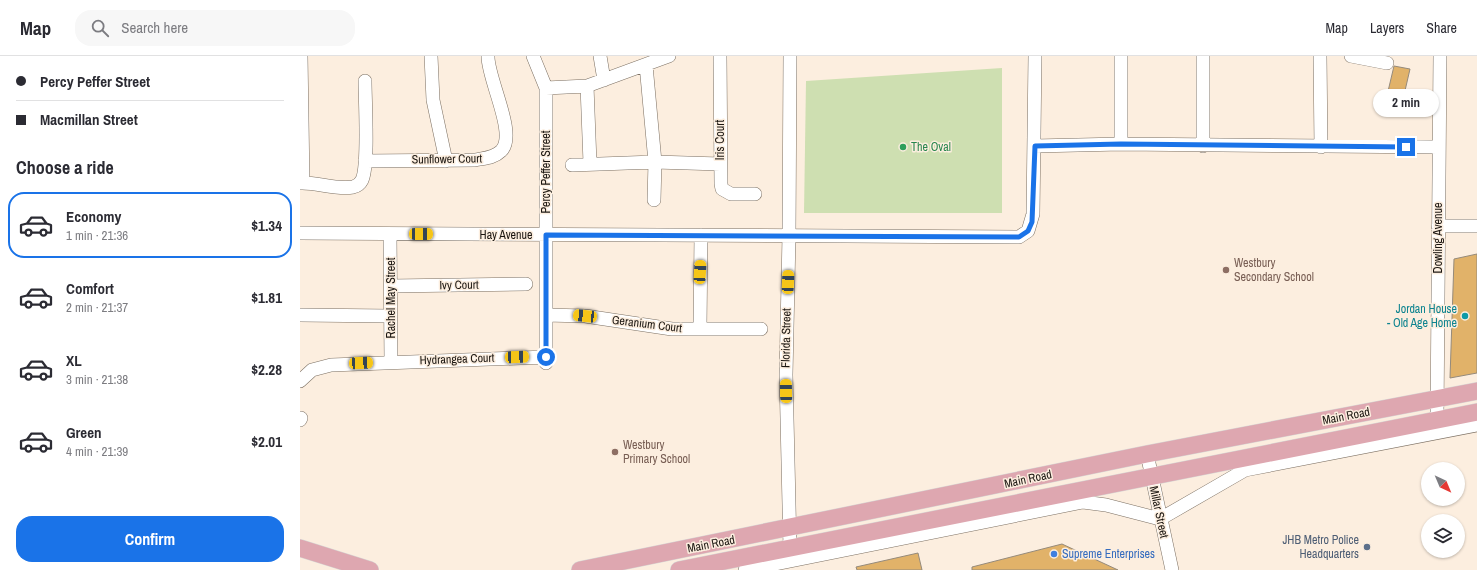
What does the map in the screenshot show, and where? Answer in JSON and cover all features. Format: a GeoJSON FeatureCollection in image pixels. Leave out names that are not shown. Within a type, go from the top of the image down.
{"type":"FeatureCollection","features":[{"type":"Feature","properties":{"kind":"main road","name":"Main Road"},"geometry":{"type":"LineString","coordinates":[[580,570],[788,529],[1147,454],[1477,391]]}},
{"type":"Feature","properties":{"kind":"main road","name":"Main Road"},"geometry":{"type":"LineString","coordinates":[[679,570],[1152,475],[1477,412]]}},
{"type":"Feature","properties":{"kind":"main road"},"geometry":{"type":"LineString","coordinates":[[300,548],[370,570]]}},
{"type":"Feature","properties":{"kind":"street"},"geometry":{"type":"LineString","coordinates":[[302,56],[302,183],[339,187],[357,186],[363,179],[365,161],[365,81]]}},
{"type":"Feature","properties":{"kind":"street"},"geometry":{"type":"LineString","coordinates":[[431,56],[433,100],[446,161]]}},
{"type":"Feature","properties":{"kind":"street","name":"Sunflower Court"},"geometry":{"type":"LineString","coordinates":[[365,161],[446,161],[491,157],[501,151],[505,146],[504,118],[488,67],[488,56]]}},
{"type":"Feature","properties":{"kind":"street","name":"Percy Peffer Street"},"geometry":{"type":"LineString","coordinates":[[533,56],[546,88],[546,360]]}},
{"type":"Feature","properties":{"kind":"street"},"geometry":{"type":"LineString","coordinates":[[600,56],[604,80]]}},
{"type":"Feature","properties":{"kind":"street","name":"Iris Court"},"geometry":{"type":"LineString","coordinates":[[720,56],[720,164],[722,189],[731,194],[755,194]]}},
{"type":"Feature","properties":{"kind":"street","name":"Florida Street"},"geometry":{"type":"LineString","coordinates":[[790,56],[789,236],[786,375],[788,529],[790,548]]}},
{"type":"Feature","properties":{"kind":"street","name":"Hay Avenue"},"geometry":{"type":"LineString","coordinates":[[300,233],[1019,237],[1024,235],[1031,227],[1033,214],[1035,56]]}},
{"type":"Feature","properties":{"kind":"street"},"geometry":{"type":"LineString","coordinates":[[1121,56],[1121,144]]}},
{"type":"Feature","properties":{"kind":"street"},"geometry":{"type":"LineString","coordinates":[[1203,56],[1203,146]]}},
{"type":"Feature","properties":{"kind":"street"},"geometry":{"type":"LineString","coordinates":[[1320,56],[1321,147]]}},
{"type":"Feature","properties":{"kind":"street"},"geometry":{"type":"LineString","coordinates":[[1351,56],[1387,63]]}},
{"type":"Feature","properties":{"kind":"street","name":"Dowling Avenue"},"geometry":{"type":"LineString","coordinates":[[1437,419],[1440,56]]}},
{"type":"Feature","properties":{"kind":"street"},"geometry":{"type":"LineString","coordinates":[[546,88],[587,86],[665,57]]}},
{"type":"Feature","properties":{"kind":"street"},"geometry":{"type":"LineString","coordinates":[[646,65],[655,162],[654,200]]}},
{"type":"Feature","properties":{"kind":"street"},"geometry":{"type":"LineString","coordinates":[[587,86],[590,163]]}},
{"type":"Feature","properties":{"kind":"street"},"geometry":{"type":"LineString","coordinates":[[1035,146],[1121,144],[1203,146],[1439,147]]}},
{"type":"Feature","properties":{"kind":"street"},"geometry":{"type":"LineString","coordinates":[[572,165],[590,163],[655,162],[720,164]]}},
{"type":"Feature","properties":{"kind":"street"},"geometry":{"type":"LineString","coordinates":[[1438,226],[1477,226]]}},
{"type":"Feature","properties":{"kind":"street","name":"Rachel May Street"},"geometry":{"type":"LineString","coordinates":[[390,234],[391,362]]}},
{"type":"Feature","properties":{"kind":"street"},"geometry":{"type":"LineString","coordinates":[[700,329],[701,235]]}},
{"type":"Feature","properties":{"kind":"street","name":"Ivy Court"},"geometry":{"type":"LineString","coordinates":[[391,286],[526,284]]}},
{"type":"Feature","properties":{"kind":"street"},"geometry":{"type":"LineString","coordinates":[[300,315],[390,316]]}},
{"type":"Feature","properties":{"kind":"street","name":"Geranium Court"},"geometry":{"type":"LineString","coordinates":[[546,315],[569,315],[655,327],[761,329]]}},
{"type":"Feature","properties":{"kind":"street","name":"Hydrangea Court"},"geometry":{"type":"LineString","coordinates":[[300,381],[307,373],[318,367],[391,362],[546,360]]}},
{"type":"Feature","properties":{"kind":"street"},"geometry":{"type":"LineString","coordinates":[[745,570],[1083,502],[1106,505],[1160,519],[1245,470],[1477,425]]}},
{"type":"Feature","properties":{"kind":"street","name":"Millar Street"},"geometry":{"type":"LineString","coordinates":[[1147,454],[1172,570]]}},
{"type":"Feature","properties":{"kind":"green space","name":"The Oval"},"geometry":{"type":"Polygon","coordinates":[[[1002,68],[1002,213],[804,213],[806,81],[1002,68]]]}},
{"type":"Feature","properties":{"kind":"building"},"geometry":{"type":"Polygon","coordinates":[[[1394,66],[1410,69],[1401,108],[1385,104],[1394,66]]]}},
{"type":"Feature","properties":{"kind":"building","name":"Jordan House - Old Age Home"},"geometry":{"type":"Polygon","coordinates":[[[1477,254],[1477,373],[1450,378],[1454,259],[1477,254]]]}},
{"type":"Feature","properties":{"kind":"building","name":"Supreme Enterprises"},"geometry":{"type":"Polygon","coordinates":[[[1062,544],[1118,570],[972,570],[972,567],[1062,544]]]}},
{"type":"Feature","properties":{"kind":"building"},"geometry":{"type":"Polygon","coordinates":[[[918,553],[922,570],[857,570],[856,567],[918,553]]]}},
{"type":"Feature","properties":{"kind":"place","name":"The Oval"},"geometry":{"type":"Point","coordinates":[903,147]}},
{"type":"Feature","properties":{"kind":"place","name":"Westbury Secondary School"},"geometry":{"type":"Point","coordinates":[1226,270]}},
{"type":"Feature","properties":{"kind":"place","name":"Jordan House - Old Age Home"},"geometry":{"type":"Point","coordinates":[1465,316]}},
{"type":"Feature","properties":{"kind":"place","name":"Westbury Primary School"},"geometry":{"type":"Point","coordinates":[615,452]}},
{"type":"Feature","properties":{"kind":"place","name":"JHB Metro Police Headquarters"},"geometry":{"type":"Point","coordinates":[1367,547]}},
{"type":"Feature","properties":{"kind":"place","name":"Supreme Enterprises"},"geometry":{"type":"Point","coordinates":[1054,554]}},
{"type":"Feature","properties":{"kind":"route"},"geometry":{"type":"LineString","coordinates":[[546,357],[546,235],[1019,237],[1028,231],[1032,222],[1035,146],[1121,144],[1406,147]]}}]}
